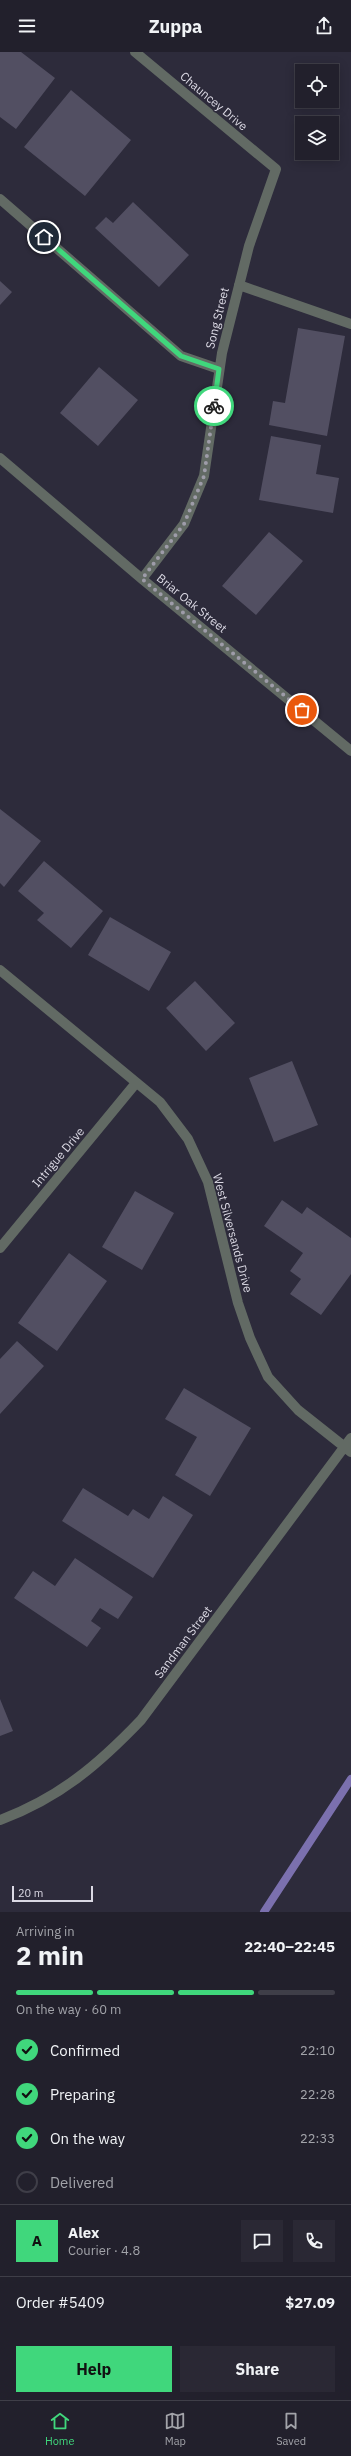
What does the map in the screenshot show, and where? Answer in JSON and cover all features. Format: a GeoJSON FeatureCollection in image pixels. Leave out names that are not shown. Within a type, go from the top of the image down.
{"type":"FeatureCollection","features":[{"type":"Feature","properties":{"kind":"street","name":"Chauncey Drive"},"geometry":{"type":"LineString","coordinates":[[135,52],[276,169]]}},
{"type":"Feature","properties":{"kind":"street","name":"Song Street"},"geometry":{"type":"LineString","coordinates":[[142,579],[184,524],[204,476],[219,369],[249,246],[276,169]]}},
{"type":"Feature","properties":{"kind":"street"},"geometry":{"type":"LineString","coordinates":[[0,199],[181,356],[219,369]]}},
{"type":"Feature","properties":{"kind":"street"},"geometry":{"type":"LineString","coordinates":[[239,285],[351,324]]}},
{"type":"Feature","properties":{"kind":"street","name":"Briar Oak Street"},"geometry":{"type":"LineString","coordinates":[[0,458],[142,579],[351,750]]}},
{"type":"Feature","properties":{"kind":"street","name":"West Silversands Drive"},"geometry":{"type":"LineString","coordinates":[[0,970],[160,1102],[188,1139],[208,1182],[238,1303],[250,1338],[268,1377],[298,1410],[348,1449]]}},
{"type":"Feature","properties":{"kind":"street","name":"Intrigue Drive"},"geometry":{"type":"LineString","coordinates":[[0,1248],[136,1083]]}},
{"type":"Feature","properties":{"kind":"street","name":"Sandman Street"},"geometry":{"type":"LineString","coordinates":[[0,1820],[50,1797],[80,1777],[108,1754],[141,1720],[348,1449],[351,1438]]}},
{"type":"Feature","properties":{"kind":"building"},"geometry":{"type":"Polygon","coordinates":[[[0,52],[21,52],[55,78],[16,129],[0,117],[0,52]]]}},
{"type":"Feature","properties":{"kind":"building"},"geometry":{"type":"Polygon","coordinates":[[[71,90],[131,140],[85,196],[24,147],[71,90]]]}},
{"type":"Feature","properties":{"kind":"building"},"geometry":{"type":"Polygon","coordinates":[[[133,202],[189,255],[159,287],[95,228],[106,217],[113,223],[133,202]]]}},
{"type":"Feature","properties":{"kind":"building"},"geometry":{"type":"Polygon","coordinates":[[[0,281],[12,292],[0,305],[0,281]]]}},
{"type":"Feature","properties":{"kind":"building"},"geometry":{"type":"Polygon","coordinates":[[[298,328],[345,336],[327,436],[269,425],[273,401],[285,403],[298,328]]]}},
{"type":"Feature","properties":{"kind":"building"},"geometry":{"type":"Polygon","coordinates":[[[99,367],[138,400],[98,446],[60,413],[99,367]]]}},
{"type":"Feature","properties":{"kind":"building"},"geometry":{"type":"Polygon","coordinates":[[[271,436],[321,445],[316,474],[339,478],[333,513],[259,500],[271,436]]]}},
{"type":"Feature","properties":{"kind":"building"},"geometry":{"type":"Polygon","coordinates":[[[269,532],[303,561],[256,615],[222,586],[269,532]]]}},
{"type":"Feature","properties":{"kind":"building"},"geometry":{"type":"Polygon","coordinates":[[[0,809],[41,841],[4,887],[0,883],[0,809]]]}},
{"type":"Feature","properties":{"kind":"building"},"geometry":{"type":"Polygon","coordinates":[[[44,861],[103,911],[71,948],[37,920],[44,913],[18,891],[44,861]]]}},
{"type":"Feature","properties":{"kind":"building"},"geometry":{"type":"Polygon","coordinates":[[[110,917],[171,952],[149,991],[88,955],[110,917]]]}},
{"type":"Feature","properties":{"kind":"building"},"geometry":{"type":"Polygon","coordinates":[[[195,981],[235,1023],[206,1051],[166,1008],[195,981]]]}},
{"type":"Feature","properties":{"kind":"building"},"geometry":{"type":"Polygon","coordinates":[[[292,1061],[318,1125],[274,1142],[249,1078],[292,1061]]]}},
{"type":"Feature","properties":{"kind":"building"},"geometry":{"type":"Polygon","coordinates":[[[135,1191],[174,1213],[142,1270],[102,1247],[135,1191]]]}},
{"type":"Feature","properties":{"kind":"building"},"geometry":{"type":"Polygon","coordinates":[[[282,1200],[302,1214],[307,1207],[351,1238],[351,1274],[321,1315],[290,1294],[301,1279],[290,1271],[303,1253],[264,1226],[282,1200]]]}},
{"type":"Feature","properties":{"kind":"building"},"geometry":{"type":"Polygon","coordinates":[[[69,1253],[107,1281],[57,1351],[18,1323],[69,1253]]]}},
{"type":"Feature","properties":{"kind":"building"},"geometry":{"type":"Polygon","coordinates":[[[17,1341],[44,1366],[0,1414],[0,1359],[17,1341]]]}},
{"type":"Feature","properties":{"kind":"building"},"geometry":{"type":"Polygon","coordinates":[[[184,1388],[251,1428],[210,1496],[175,1475],[197,1437],[165,1419],[184,1388]]]}},
{"type":"Feature","properties":{"kind":"building"},"geometry":{"type":"Polygon","coordinates":[[[83,1488],[128,1516],[133,1509],[149,1519],[163,1496],[193,1515],[153,1578],[62,1521],[83,1488]]]}},
{"type":"Feature","properties":{"kind":"building"},"geometry":{"type":"Polygon","coordinates":[[[75,1558],[133,1597],[118,1619],[100,1608],[91,1621],[101,1628],[87,1647],[14,1598],[33,1571],[55,1586],[75,1558]]]}},
{"type":"Feature","properties":{"kind":"building"},"geometry":{"type":"Polygon","coordinates":[[[0,1699],[13,1731],[0,1736],[0,1699]]]}},
{"type":"Feature","properties":{"kind":"waterway"},"geometry":{"type":"LineString","coordinates":[[264,1912],[351,1779]]}},
{"type":"Feature","properties":{"kind":"way so far"},"geometry":{"type":"LineString","coordinates":[[214,406],[204,476],[184,524],[142,579],[302,710]]}},
{"type":"Feature","properties":{"kind":"route"},"geometry":{"type":"LineString","coordinates":[[44,237],[181,356],[219,369],[214,406]]}}]}
